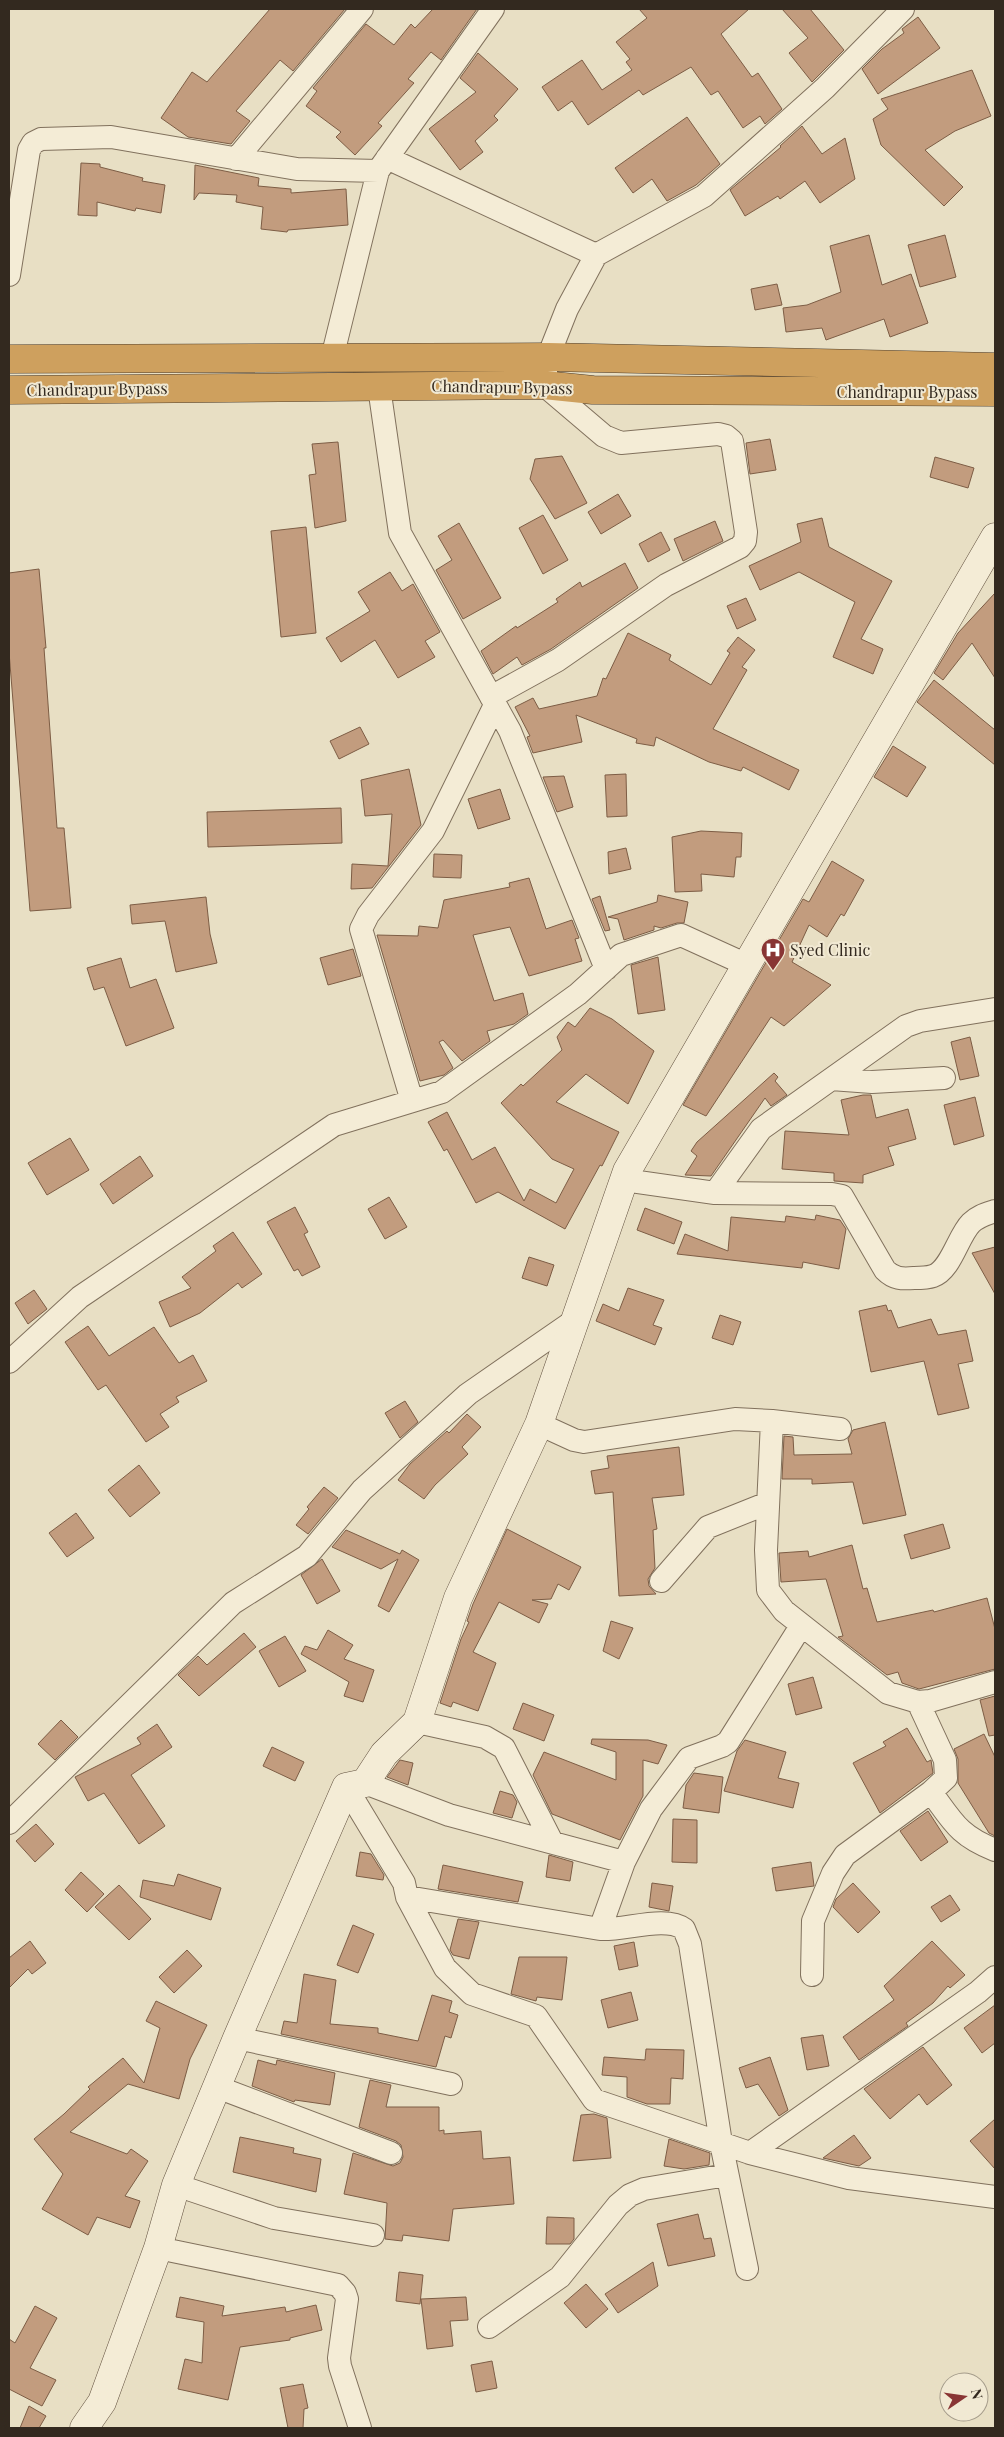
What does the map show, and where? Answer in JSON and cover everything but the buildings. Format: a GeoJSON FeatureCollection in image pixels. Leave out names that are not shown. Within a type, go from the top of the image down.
{"type":"FeatureCollection","features":[{"type":"Feature","properties":{"kind":"highway","name":"Chandrapur Bypass"},"geometry":{"type":"LineString","coordinates":[[9,359],[548,357],[995,368]]}},
{"type":"Feature","properties":{"kind":"highway","name":"Chandrapur Bypass"},"geometry":{"type":"LineString","coordinates":[[9,390],[544,385],[594,390],[995,392]]}},
{"type":"Feature","properties":{"kind":"street"},"geometry":{"type":"LineString","coordinates":[[236,158],[362,9]]}},
{"type":"Feature","properties":{"kind":"street"},"geometry":{"type":"LineString","coordinates":[[332,358],[382,165],[493,9]]}},
{"type":"Feature","properties":{"kind":"street"},"geometry":{"type":"LineString","coordinates":[[412,1102],[361,929],[368,915],[432,832],[493,701],[558,660],[661,588],[740,547],[745,541],[746,532],[734,447],[732,441],[726,436],[718,434],[621,443],[604,436],[544,385],[548,357],[567,309],[596,255],[704,196],[825,88],[903,9]]}},
{"type":"Feature","properties":{"kind":"street"},"geometry":{"type":"LineString","coordinates":[[9,275],[29,150],[33,143],[41,139],[100,136],[307,170],[382,165],[596,255]]}},
{"type":"Feature","properties":{"kind":"street"},"geometry":{"type":"LineString","coordinates":[[379,386],[400,533],[514,741],[606,969]]}},
{"type":"Feature","properties":{"kind":"street"},"geometry":{"type":"LineString","coordinates":[[84,2428],[102,2402],[158,2248],[176,2185],[237,2038],[356,1785],[384,1754],[418,1722],[458,1598],[539,1424],[627,1171],[995,537]]}},
{"type":"Feature","properties":{"kind":"street"},"geometry":{"type":"LineString","coordinates":[[9,1362],[80,1297],[334,1125],[442,1092],[578,994],[621,955],[682,935],[747,965]]}},
{"type":"Feature","properties":{"kind":"street"},"geometry":{"type":"LineString","coordinates":[[714,1193],[761,1130],[912,1022],[995,1010]]}},
{"type":"Feature","properties":{"kind":"street"},"geometry":{"type":"LineString","coordinates":[[831,1079],[872,1082],[944,1078]]}},
{"type":"Feature","properties":{"kind":"street"},"geometry":{"type":"LineString","coordinates":[[624,1180],[714,1193],[832,1194],[842,1196],[885,1270],[895,1278],[902,1279],[932,1277],[938,1274],[968,1226],[978,1217],[995,1210]]}},
{"type":"Feature","properties":{"kind":"street"},"geometry":{"type":"LineString","coordinates":[[9,1823],[233,1603],[307,1556],[362,1490],[468,1394],[575,1320]]}},
{"type":"Feature","properties":{"kind":"street"},"geometry":{"type":"LineString","coordinates":[[539,1424],[574,1440],[584,1442],[727,1420],[772,1421],[840,1430]]}},
{"type":"Feature","properties":{"kind":"street"},"geometry":{"type":"LineString","coordinates":[[772,1421],[768,1503],[768,1590],[787,1615],[888,1693],[914,1701],[930,1702],[995,1682]]}},
{"type":"Feature","properties":{"kind":"street"},"geometry":{"type":"LineString","coordinates":[[661,1581],[708,1527],[768,1503]]}},
{"type":"Feature","properties":{"kind":"street"},"geometry":{"type":"LineString","coordinates":[[600,1929],[624,1862],[646,1816],[689,1758],[728,1742],[801,1626]]}},
{"type":"Feature","properties":{"kind":"street"},"geometry":{"type":"LineString","coordinates":[[812,1975],[813,1921],[838,1863],[845,1855],[931,1792],[946,1778],[947,1770],[914,1701]]}},
{"type":"Feature","properties":{"kind":"street"},"geometry":{"type":"LineString","coordinates":[[418,1722],[484,1737],[504,1748],[552,1842]]}},
{"type":"Feature","properties":{"kind":"street"},"geometry":{"type":"LineString","coordinates":[[356,1785],[449,1815],[624,1862]]}},
{"type":"Feature","properties":{"kind":"street"},"geometry":{"type":"LineString","coordinates":[[356,1785],[404,1883],[407,1897],[445,1968],[472,1994],[536,2016],[594,2100],[750,2153],[849,2178],[995,2197]]}},
{"type":"Feature","properties":{"kind":"street"},"geometry":{"type":"LineString","coordinates":[[931,1792],[957,1829],[975,1842],[995,1850]]}},
{"type":"Feature","properties":{"kind":"street"},"geometry":{"type":"LineString","coordinates":[[407,1897],[600,1929],[614,1930],[671,1923],[678,1925],[688,1936],[721,2143],[747,2269]]}},
{"type":"Feature","properties":{"kind":"street"},"geometry":{"type":"LineString","coordinates":[[750,2153],[978,1992],[995,1977]]}},
{"type":"Feature","properties":{"kind":"street"},"geometry":{"type":"LineString","coordinates":[[237,2038],[451,2084]]}},
{"type":"Feature","properties":{"kind":"street"},"geometry":{"type":"LineString","coordinates":[[217,2087],[392,2153]]}},
{"type":"Feature","properties":{"kind":"street"},"geometry":{"type":"LineString","coordinates":[[489,2327],[560,2278],[618,2206],[630,2195],[644,2189],[727,2175]]}},
{"type":"Feature","properties":{"kind":"street"},"geometry":{"type":"LineString","coordinates":[[176,2185],[274,2218],[373,2235]]}},
{"type":"Feature","properties":{"kind":"street"},"geometry":{"type":"LineString","coordinates":[[158,2248],[338,2285],[343,2289],[347,2299],[339,2358],[360,2428]]}},
{"type":"Feature","properties":{"kind":"place","name":"Syed Clinic"},"geometry":{"type":"Point","coordinates":[773,971]}}]}
